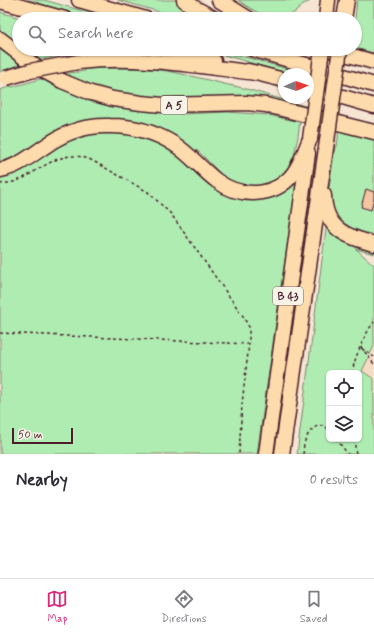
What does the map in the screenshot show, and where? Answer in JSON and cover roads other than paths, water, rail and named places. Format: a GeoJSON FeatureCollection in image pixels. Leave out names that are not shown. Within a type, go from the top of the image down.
{"type":"FeatureCollection","features":[{"type":"Feature","properties":{"kind":"highway"},"geometry":{"type":"LineString","coordinates":[[79,0],[121,12]]}},
{"type":"Feature","properties":{"kind":"highway"},"geometry":{"type":"LineString","coordinates":[[184,0],[202,12]]}},
{"type":"Feature","properties":{"kind":"highway"},"geometry":{"type":"LineString","coordinates":[[219,0],[238,12]]}},
{"type":"Feature","properties":{"kind":"highway"},"geometry":{"type":"LineString","coordinates":[[327,12],[328,0]]}},
{"type":"Feature","properties":{"kind":"highway"},"geometry":{"type":"LineString","coordinates":[[345,12],[347,0]]}},
{"type":"Feature","properties":{"kind":"highway"},"geometry":{"type":"LineString","coordinates":[[0,1],[40,12]]}},
{"type":"Feature","properties":{"kind":"highway","name":"A 5"},"geometry":{"type":"LineString","coordinates":[[0,39],[12,48]]}},
{"type":"Feature","properties":{"kind":"highway","name":"A 5"},"geometry":{"type":"LineString","coordinates":[[22,56],[35,66],[62,81],[91,93],[113,99],[163,105],[235,103],[256,104],[279,107],[374,132]]}},
{"type":"Feature","properties":{"kind":"highway"},"geometry":{"type":"LineString","coordinates":[[196,56],[278,78]]}},
{"type":"Feature","properties":{"kind":"highway"},"geometry":{"type":"LineString","coordinates":[[276,56],[374,84]]}},
{"type":"Feature","properties":{"kind":"highway","name":"B 43"},"geometry":{"type":"LineString","coordinates":[[266,454],[321,56]]}},
{"type":"Feature","properties":{"kind":"highway","name":"B 43"},"geometry":{"type":"LineString","coordinates":[[282,454],[339,56]]}},
{"type":"Feature","properties":{"kind":"highway"},"geometry":{"type":"LineString","coordinates":[[352,56],[374,62]]}},
{"type":"Feature","properties":{"kind":"highway"},"geometry":{"type":"LineString","coordinates":[[2,80],[55,65],[108,60],[139,60],[256,73]]}},
{"type":"Feature","properties":{"kind":"highway"},"geometry":{"type":"LineString","coordinates":[[314,89],[374,106]]}},
{"type":"Feature","properties":{"kind":"highway"},"geometry":{"type":"LineString","coordinates":[[0,170],[18,164],[51,142],[68,133],[93,127],[120,127],[139,130],[175,144],[224,186],[249,194],[275,189],[288,179],[293,174],[302,158],[310,139]]}},
{"type":"Feature","properties":{"kind":"highway","name":"B 43"},"geometry":{"type":"LineString","coordinates":[[324,160],[324,197],[326,211],[329,218],[336,228],[344,234],[374,244]]}}]}
